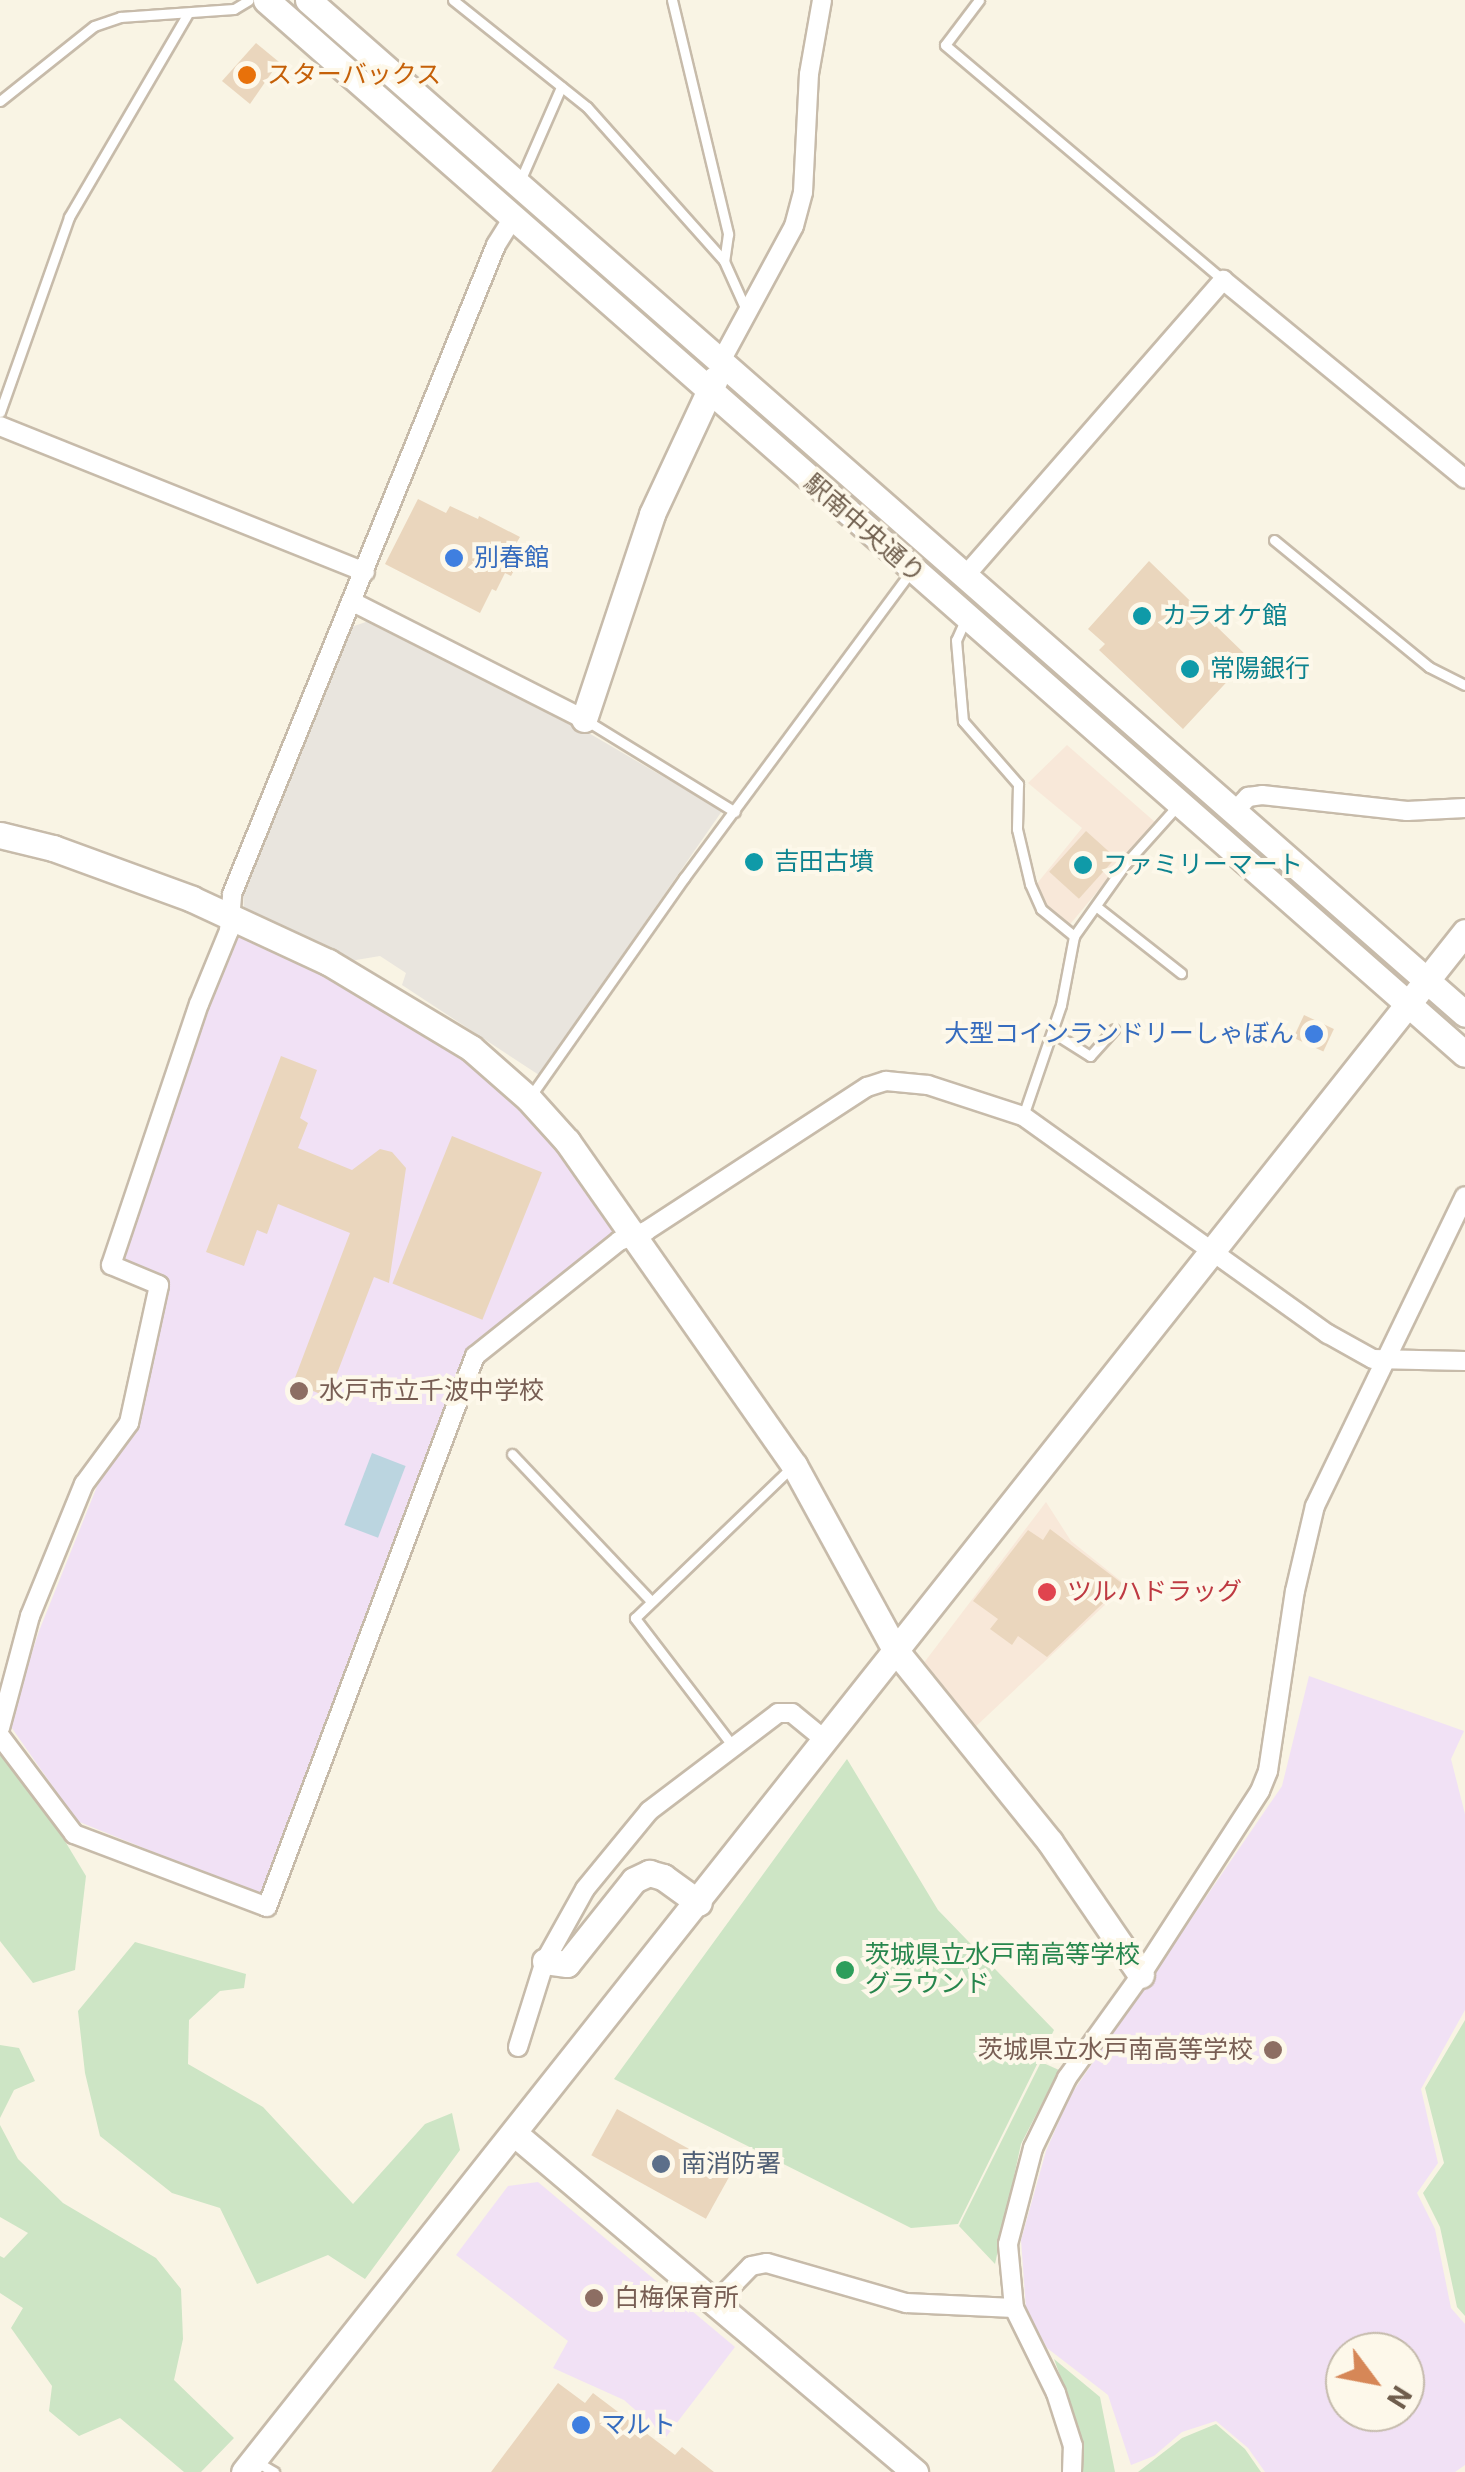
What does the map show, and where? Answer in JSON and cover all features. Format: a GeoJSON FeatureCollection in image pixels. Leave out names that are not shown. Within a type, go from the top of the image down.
{"type":"FeatureCollection","features":[{"type":"Feature","properties":{"kind":"street","name":"駅南中央通り"},"geometry":{"type":"LineString","coordinates":[[266,0],[1465,1054]]}},
{"type":"Feature","properties":{"kind":"street","name":"駅南中央通り"},"geometry":{"type":"LineString","coordinates":[[308,0],[1465,1014]]}},
{"type":"Feature","properties":{"kind":"street"},"geometry":{"type":"LineString","coordinates":[[353,602],[584,719],[652,514],[710,394],[721,361],[780,258],[803,192],[809,74],[822,0]]}},
{"type":"Feature","properties":{"kind":"street"},"geometry":{"type":"LineString","coordinates":[[0,1728],[30,1616],[84,1484],[129,1424],[159,1286],[111,1266],[199,1004],[230,931],[232,894],[496,245],[512,219]]}},
{"type":"Feature","properties":{"kind":"street"},"geometry":{"type":"LineString","coordinates":[[965,576],[1223,280],[1465,479]]}},
{"type":"Feature","properties":{"kind":"street"},"geometry":{"type":"LineString","coordinates":[[0,426],[365,572]]}},
{"type":"Feature","properties":{"kind":"street"},"geometry":{"type":"LineString","coordinates":[[1234,812],[1248,797],[1262,795],[1407,811],[1465,808]]}},
{"type":"Feature","properties":{"kind":"street"},"geometry":{"type":"LineString","coordinates":[[0,835],[53,848],[228,914],[418,1014],[470,1048],[529,1099],[566,1141],[794,1465],[896,1651],[1050,1842],[1141,1975]]}},
{"type":"Feature","properties":{"kind":"street"},"geometry":{"type":"LineString","coordinates":[[257,2468],[825,1740],[1465,932]]}},
{"type":"Feature","properties":{"kind":"street"},"geometry":{"type":"LineString","coordinates":[[0,1736],[74,1834],[267,1907],[475,1356],[632,1235],[646,1231],[867,1087],[886,1080],[928,1085],[1023,1116],[1328,1334],[1373,1359],[1465,1361]]}},
{"type":"Feature","properties":{"kind":"street"},"geometry":{"type":"LineString","coordinates":[[1072,2472],[1073,2446],[1056,2393],[1014,2308],[1008,2244],[1033,2148],[1067,2078],[1141,1975],[1260,1790],[1268,1770],[1314,1506],[1465,1196]]}},
{"type":"Feature","properties":{"kind":"street"},"geometry":{"type":"LineString","coordinates":[[518,2048],[545,1961],[608,1858],[649,1811],[778,1712],[792,1712],[825,1740]]}},
{"type":"Feature","properties":{"kind":"street"},"geometry":{"type":"LineString","coordinates":[[545,1961],[568,1964],[634,1880],[649,1873],[664,1877],[699,1904]]}},
{"type":"Feature","properties":{"kind":"street"},"geometry":{"type":"LineString","coordinates":[[516,2134],[915,2472]]}},
{"type":"Feature","properties":{"kind":"street"},"geometry":{"type":"LineString","coordinates":[[716,2302],[751,2266],[766,2264],[906,2303],[1014,2308]]}},
{"type":"Feature","properties":{"kind":"lane"},"geometry":{"type":"LineString","coordinates":[[0,100],[94,26],[120,17],[234,9],[249,0]]}},
{"type":"Feature","properties":{"kind":"lane"},"geometry":{"type":"LineString","coordinates":[[453,0],[587,107],[724,261],[738,283],[747,313]]}},
{"type":"Feature","properties":{"kind":"lane"},"geometry":{"type":"LineString","coordinates":[[672,0],[728,234],[724,261]]}},
{"type":"Feature","properties":{"kind":"lane"},"geometry":{"type":"LineString","coordinates":[[979,0],[945,45],[1223,280]]}},
{"type":"Feature","properties":{"kind":"lane"},"geometry":{"type":"LineString","coordinates":[[0,412],[69,218],[187,15]]}},
{"type":"Feature","properties":{"kind":"lane"},"geometry":{"type":"LineString","coordinates":[[520,182],[560,87]]}},
{"type":"Feature","properties":{"kind":"lane"},"geometry":{"type":"LineString","coordinates":[[1274,540],[1429,667],[1465,685]]}},
{"type":"Feature","properties":{"kind":"lane"},"geometry":{"type":"LineString","coordinates":[[529,1099],[911,570]]}},
{"type":"Feature","properties":{"kind":"lane"},"geometry":{"type":"LineString","coordinates":[[966,618],[956,640],[963,721],[1018,784],[1017,829],[1030,884],[1040,909],[1074,936]]}},
{"type":"Feature","properties":{"kind":"lane"},"geometry":{"type":"LineString","coordinates":[[584,719],[735,812]]}},
{"type":"Feature","properties":{"kind":"lane"},"geometry":{"type":"LineString","coordinates":[[1023,1116],[1062,1005],[1074,936],[1126,863],[1179,804]]}},
{"type":"Feature","properties":{"kind":"lane"},"geometry":{"type":"LineString","coordinates":[[1096,907],[1181,973]]}},
{"type":"Feature","properties":{"kind":"lane"},"geometry":{"type":"LineString","coordinates":[[1052,1032],[1090,1056],[1114,1029]]}},
{"type":"Feature","properties":{"kind":"lane"},"geometry":{"type":"LineString","coordinates":[[512,1454],[651,1601]]}},
{"type":"Feature","properties":{"kind":"lane"},"geometry":{"type":"LineString","coordinates":[[732,1744],[635,1618],[715,1546],[794,1465]]}},
{"type":"Feature","properties":{"kind":"shaded area"},"geometry":{"type":"Polygon","coordinates":[[[369,621],[563,718],[722,811],[539,1075],[402,985],[406,973],[380,956],[350,961],[244,908],[243,894],[351,627],[369,621]]]}},
{"type":"Feature","properties":{"kind":"shaded area"},"geometry":{"type":"Polygon","coordinates":[[[1067,745],[1155,822],[1067,928],[1043,908],[1035,886],[1082,828],[1028,783],[1067,745]]]}},
{"type":"Feature","properties":{"kind":"shaded area","name":"水戸市立千波中学校"},"geometry":{"type":"Polygon","coordinates":[[[248,934],[364,993],[456,1049],[536,1120],[573,1165],[616,1234],[469,1354],[263,1892],[257,1894],[77,1821],[9,1724],[39,1631],[100,1479],[136,1428],[167,1281],[126,1267],[121,1259],[203,1013],[238,935],[248,934]]]}},
{"type":"Feature","properties":{"kind":"shaded area"},"geometry":{"type":"Polygon","coordinates":[[[1046,1502],[1071,1541],[1126,1585],[971,1731],[923,1664],[1046,1502]]]}},
{"type":"Feature","properties":{"kind":"shaded area","name":"茨城県立水戸南高等学校"},"geometry":{"type":"Polygon","coordinates":[[[1309,1676],[1464,1731],[1451,1759],[1465,1814],[1465,2010],[1421,2089],[1438,2163],[1417,2193],[1435,2229],[1451,2308],[1465,2324],[1465,2465],[1455,2472],[1265,2472],[1248,2448],[1216,2421],[1182,2432],[1154,2456],[1131,2465],[1108,2395],[1047,2348],[1026,2309],[1021,2240],[1046,2151],[1070,2096],[1282,1786],[1309,1676]]]}},
{"type":"Feature","properties":{"kind":"shaded area","name":"白梅保育所"},"geometry":{"type":"Polygon","coordinates":[[[538,2182],[735,2347],[666,2437],[624,2400],[553,2368],[568,2341],[456,2255],[508,2186],[538,2182]]]}},
{"type":"Feature","properties":{"kind":"green space"},"geometry":{"type":"Polygon","coordinates":[[[0,1754],[45,1808],[86,1876],[75,1970],[33,1983],[0,1941],[0,1754]]]}},
{"type":"Feature","properties":{"kind":"green space","name":"茨城県立水戸南高等学校 グラウンド"},"geometry":{"type":"Polygon","coordinates":[[[847,1759],[938,1910],[1054,2030],[958,2224],[911,2228],[614,2079],[847,1759]]]}},
{"type":"Feature","properties":{"kind":"green space"},"geometry":{"type":"Polygon","coordinates":[[[135,1942],[246,1974],[244,1988],[220,1991],[189,2020],[188,2064],[263,2107],[353,2204],[425,2124],[452,2113],[460,2150],[365,2279],[328,2255],[257,2284],[220,2208],[172,2193],[100,2136],[85,2073],[78,2011],[135,1942]]]}},
{"type":"Feature","properties":{"kind":"green space"},"geometry":{"type":"Polygon","coordinates":[[[1465,2020],[1465,2316],[1457,2307],[1440,2227],[1423,2193],[1444,2163],[1425,2088],[1465,2020]]]}},
{"type":"Feature","properties":{"kind":"green space"},"geometry":{"type":"Polygon","coordinates":[[[0,2045],[19,2048],[35,2081],[14,2090],[0,2118],[0,2045]]]}},
{"type":"Feature","properties":{"kind":"green space"},"geometry":{"type":"Polygon","coordinates":[[[1041,2062],[1059,2070],[1021,2144],[995,2264],[959,2226],[1041,2062]]]}},
{"type":"Feature","properties":{"kind":"green space"},"geometry":{"type":"Polygon","coordinates":[[[0,2125],[18,2159],[63,2203],[156,2258],[181,2289],[183,2339],[174,2380],[234,2438],[201,2472],[184,2472],[120,2418],[79,2436],[49,2411],[52,2386],[11,2328],[23,2308],[0,2293],[0,2256],[4,2258],[28,2233],[0,2217],[0,2125]]]}},
{"type":"Feature","properties":{"kind":"green space"},"geometry":{"type":"Polygon","coordinates":[[[1054,2359],[1100,2397],[1115,2472],[1081,2472],[1075,2417],[1054,2359]]]}},
{"type":"Feature","properties":{"kind":"green space"},"geometry":{"type":"Polygon","coordinates":[[[1216,2424],[1245,2449],[1261,2472],[1138,2472],[1182,2438],[1216,2424]]]}},
{"type":"Feature","properties":{"kind":"water"},"geometry":{"type":"Polygon","coordinates":[[[372,1453],[406,1466],[378,1538],[344,1525],[372,1453]]]}},
{"type":"Feature","properties":{"kind":"building","name":"スターバックス"},"geometry":{"type":"Polygon","coordinates":[[[256,43],[279,62],[250,104],[222,81],[256,43]]]}},
{"type":"Feature","properties":{"kind":"building","name":"別春館"},"geometry":{"type":"Polygon","coordinates":[[[418,499],[446,513],[450,506],[478,519],[479,516],[520,537],[514,547],[524,552],[511,576],[505,573],[496,591],[492,589],[480,613],[385,564],[418,499]]]}},
{"type":"Feature","properties":{"kind":"building"},"geometry":{"type":"Polygon","coordinates":[[[1149,561],[1249,658],[1183,729],[1099,650],[1105,644],[1088,629],[1149,561]]]}},
{"type":"Feature","properties":{"kind":"building","name":"ファミリーマート"},"geometry":{"type":"Polygon","coordinates":[[[1086,831],[1116,858],[1079,899],[1049,872],[1086,831]]]}},
{"type":"Feature","properties":{"kind":"building","name":"大型コインランドリーしゃぼん"},"geometry":{"type":"Polygon","coordinates":[[[1304,1015],[1334,1029],[1323,1052],[1293,1038],[1304,1015]]]}},
{"type":"Feature","properties":{"kind":"building"},"geometry":{"type":"Polygon","coordinates":[[[281,1056],[317,1070],[300,1118],[308,1123],[298,1148],[352,1170],[380,1149],[392,1152],[406,1168],[389,1283],[374,1277],[328,1397],[293,1383],[350,1233],[278,1204],[267,1234],[257,1230],[244,1266],[206,1252],[281,1056]]]}},
{"type":"Feature","properties":{"kind":"building"},"geometry":{"type":"Polygon","coordinates":[[[452,1136],[542,1172],[482,1320],[392,1283],[452,1136]]]}},
{"type":"Feature","properties":{"kind":"building","name":"ツルハドラッグ"},"geometry":{"type":"Polygon","coordinates":[[[1050,1529],[1123,1584],[1047,1657],[1018,1636],[1012,1645],[990,1629],[998,1619],[973,1601],[1028,1530],[1043,1540],[1050,1529]]]}},
{"type":"Feature","properties":{"kind":"building","name":"南消防署"},"geometry":{"type":"Polygon","coordinates":[[[617,2109],[732,2173],[706,2219],[591,2155],[617,2109]]]}},
{"type":"Feature","properties":{"kind":"building","name":"マルト"},"geometry":{"type":"Polygon","coordinates":[[[558,2383],[585,2403],[593,2393],[675,2455],[682,2447],[714,2472],[491,2472],[558,2383]]]}},
{"type":"Feature","properties":{"kind":"place","name":"スターバックス"},"geometry":{"type":"Point","coordinates":[247,75]}},
{"type":"Feature","properties":{"kind":"place","name":"別春館"},"geometry":{"type":"Point","coordinates":[454,558]}},
{"type":"Feature","properties":{"kind":"place","name":"カラオケ館"},"geometry":{"type":"Point","coordinates":[1142,616]}},
{"type":"Feature","properties":{"kind":"place","name":"常陽銀行"},"geometry":{"type":"Point","coordinates":[1190,669]}},
{"type":"Feature","properties":{"kind":"place","name":"吉田古墳"},"geometry":{"type":"Point","coordinates":[754,862]}},
{"type":"Feature","properties":{"kind":"place","name":"ファミリーマート"},"geometry":{"type":"Point","coordinates":[1083,865]}},
{"type":"Feature","properties":{"kind":"place","name":"大型コインランドリーしゃぼん"},"geometry":{"type":"Point","coordinates":[1314,1034]}},
{"type":"Feature","properties":{"kind":"place","name":"水戸市立千波中学校"},"geometry":{"type":"Point","coordinates":[299,1391]}},
{"type":"Feature","properties":{"kind":"place","name":"ツルハドラッグ"},"geometry":{"type":"Point","coordinates":[1047,1592]}},
{"type":"Feature","properties":{"kind":"place","name":"茨城県立水戸南高等学校 グラウンド"},"geometry":{"type":"Point","coordinates":[845,1970]}},
{"type":"Feature","properties":{"kind":"place","name":"茨城県立水戸南高等学校"},"geometry":{"type":"Point","coordinates":[1273,2050]}},
{"type":"Feature","properties":{"kind":"place","name":"南消防署"},"geometry":{"type":"Point","coordinates":[661,2164]}},
{"type":"Feature","properties":{"kind":"place","name":"白梅保育所"},"geometry":{"type":"Point","coordinates":[594,2298]}},
{"type":"Feature","properties":{"kind":"place","name":"マルト"},"geometry":{"type":"Point","coordinates":[581,2425]}}]}
